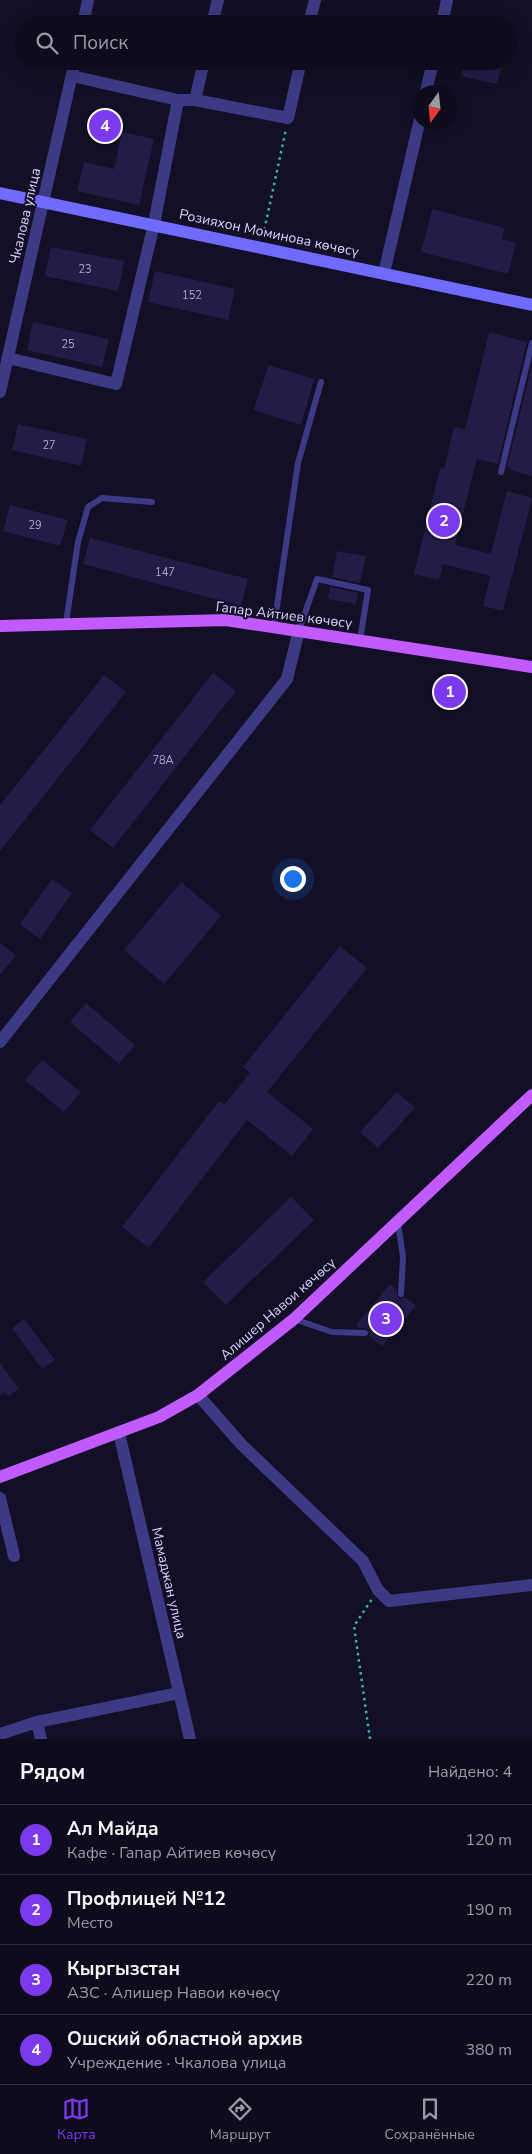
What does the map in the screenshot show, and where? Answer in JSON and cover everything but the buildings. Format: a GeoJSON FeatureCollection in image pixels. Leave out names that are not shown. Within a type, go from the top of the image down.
{"type":"FeatureCollection","features":[{"type":"Feature","properties":{"kind":"main road","name":"Гапар Айтиев көчөсү"},"geometry":{"type":"LineString","coordinates":[[0,626],[226,620],[532,667]]}},
{"type":"Feature","properties":{"kind":"main road","name":"Алишер Навои көчөсү"},"geometry":{"type":"LineString","coordinates":[[0,1477],[159,1417],[198,1395],[294,1318],[398,1223],[532,1095]]}},
{"type":"Feature","properties":{"kind":"street"},"geometry":{"type":"LineString","coordinates":[[85,15],[88,0]]}},
{"type":"Feature","properties":{"kind":"street"},"geometry":{"type":"LineString","coordinates":[[214,15],[218,0]]}},
{"type":"Feature","properties":{"kind":"street"},"geometry":{"type":"LineString","coordinates":[[311,15],[315,0]]}},
{"type":"Feature","properties":{"kind":"street"},"geometry":{"type":"LineString","coordinates":[[444,15],[447,0]]}},
{"type":"Feature","properties":{"kind":"street","name":"Чкалова улица"},"geometry":{"type":"LineString","coordinates":[[0,392],[73,70]]}},
{"type":"Feature","properties":{"kind":"street"},"geometry":{"type":"LineString","coordinates":[[195,100],[202,70]]}},
{"type":"Feature","properties":{"kind":"street"},"geometry":{"type":"LineString","coordinates":[[72,76],[178,100],[195,100],[288,118],[299,70]]}},
{"type":"Feature","properties":{"kind":"street"},"geometry":{"type":"LineString","coordinates":[[428,85],[431,70]]}},
{"type":"Feature","properties":{"kind":"street"},"geometry":{"type":"LineString","coordinates":[[8,358],[116,384],[154,224],[178,100]]}},
{"type":"Feature","properties":{"kind":"street"},"geometry":{"type":"LineString","coordinates":[[384,273],[417,130]]}},
{"type":"Feature","properties":{"kind":"street","name":"Розияхон Моминова көчөсү"},"geometry":{"type":"LineString","coordinates":[[0,193],[532,305]]}},
{"type":"Feature","properties":{"kind":"street"},"geometry":{"type":"LineString","coordinates":[[0,1042],[287,679],[299,630]]}},
{"type":"Feature","properties":{"kind":"street"},"geometry":{"type":"LineString","coordinates":[[198,1395],[242,1445],[363,1560],[378,1590],[389,1600],[532,1585]]}},
{"type":"Feature","properties":{"kind":"street","name":"Мамаджан улица"},"geometry":{"type":"LineString","coordinates":[[119,1433],[190,1739]]}},
{"type":"Feature","properties":{"kind":"street"},"geometry":{"type":"LineString","coordinates":[[0,1498],[14,1556]]}},
{"type":"Feature","properties":{"kind":"street"},"geometry":{"type":"LineString","coordinates":[[0,1734],[37,1722],[179,1693]]}},
{"type":"Feature","properties":{"kind":"street"},"geometry":{"type":"LineString","coordinates":[[37,1722],[41,1739]]}},
{"type":"Feature","properties":{"kind":"lane"},"geometry":{"type":"LineString","coordinates":[[501,472],[532,343]]}},
{"type":"Feature","properties":{"kind":"lane"},"geometry":{"type":"LineString","coordinates":[[274,626],[298,463],[321,382]]}},
{"type":"Feature","properties":{"kind":"lane"},"geometry":{"type":"LineString","coordinates":[[66,623],[78,542],[88,507],[102,498],[152,502]]}},
{"type":"Feature","properties":{"kind":"lane"},"geometry":{"type":"LineString","coordinates":[[299,630],[317,579],[368,590],[360,640]]}},
{"type":"Feature","properties":{"kind":"lane"},"geometry":{"type":"LineString","coordinates":[[398,1223],[403,1257],[401,1294]]}},
{"type":"Feature","properties":{"kind":"lane"},"geometry":{"type":"LineString","coordinates":[[294,1318],[332,1332],[365,1333]]}},
{"type":"Feature","properties":{"kind":"path"},"geometry":{"type":"LineString","coordinates":[[260,247],[288,118]]}},
{"type":"Feature","properties":{"kind":"path"},"geometry":{"type":"LineString","coordinates":[[370,1739],[354,1626],[378,1590]]}},
{"type":"Feature","properties":{"kind":"place","name":"Ошский областной архив"},"geometry":{"type":"Point","coordinates":[105,126]}},
{"type":"Feature","properties":{"kind":"place","name":"Профлицей №12"},"geometry":{"type":"Point","coordinates":[444,521]}},
{"type":"Feature","properties":{"kind":"place","name":"Ал Майда"},"geometry":{"type":"Point","coordinates":[450,692]}},
{"type":"Feature","properties":{"kind":"place","name":"Кыргызстан"},"geometry":{"type":"Point","coordinates":[386,1319]}}]}
